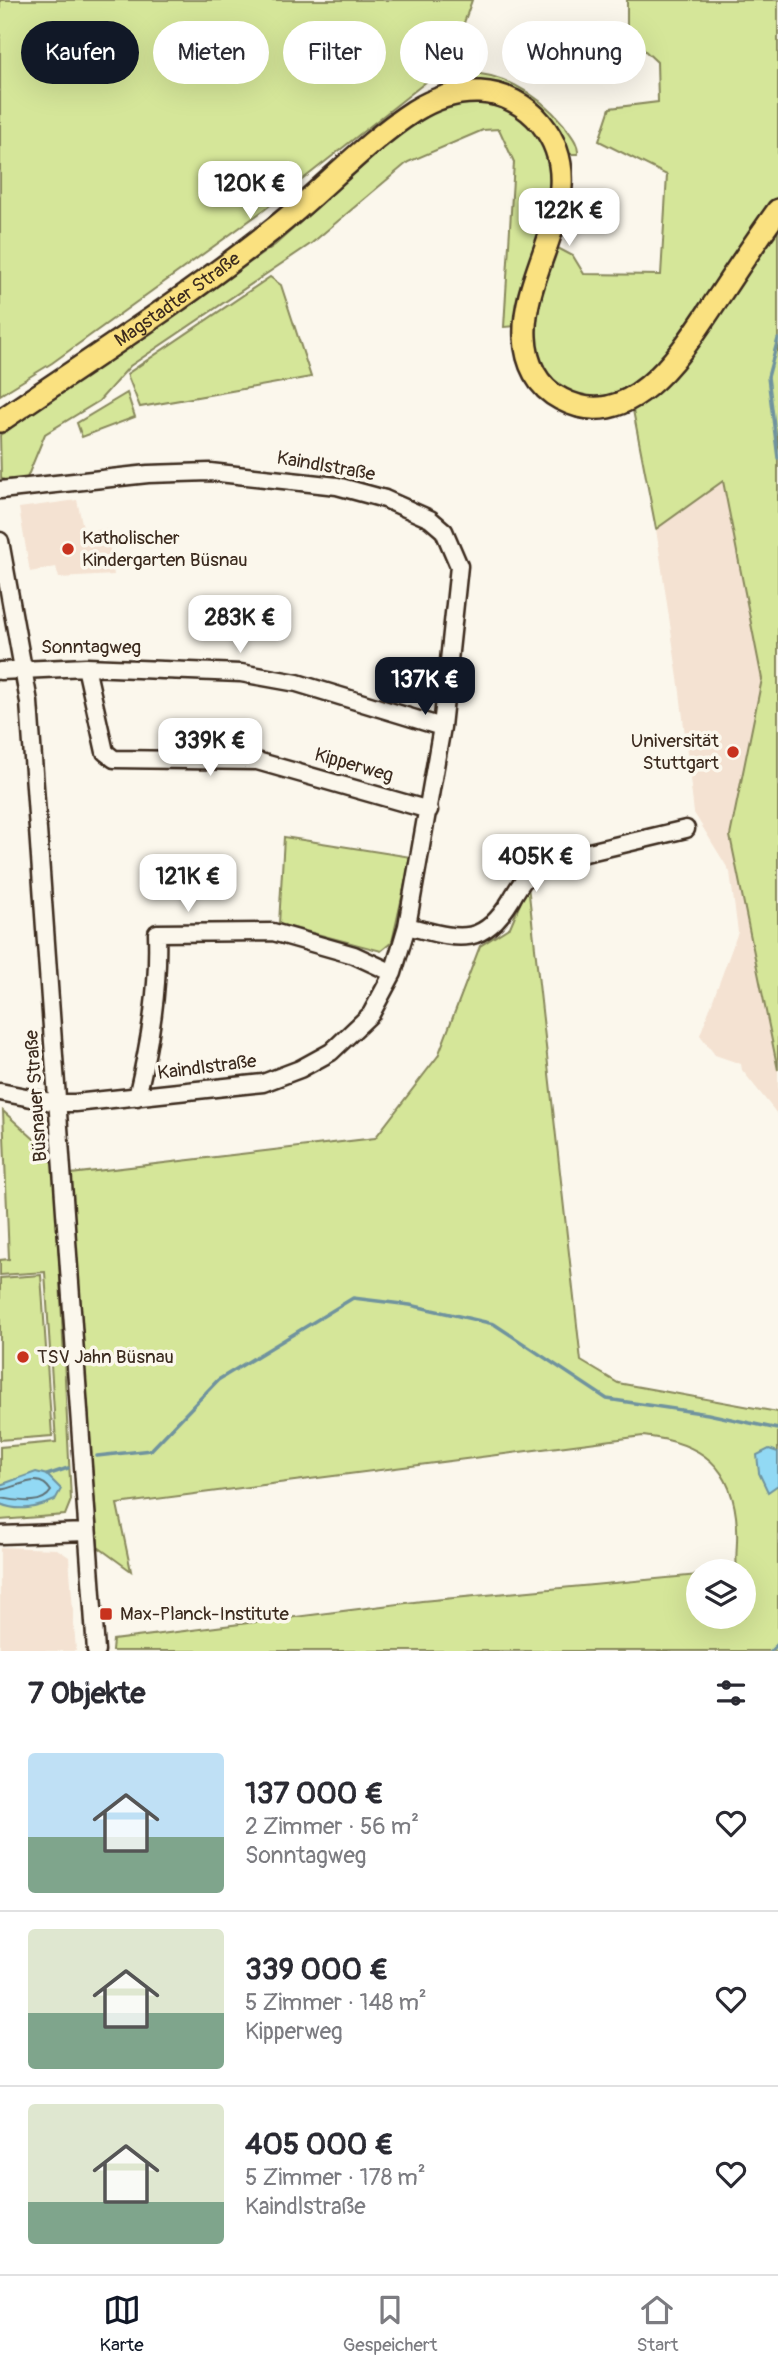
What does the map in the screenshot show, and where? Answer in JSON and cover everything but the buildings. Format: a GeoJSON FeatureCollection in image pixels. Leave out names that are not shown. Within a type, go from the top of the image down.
{"type":"FeatureCollection","features":[{"type":"Feature","properties":{"kind":"main road","name":"Magstadter Straße"},"geometry":{"type":"LineString","coordinates":[[0,421],[241,254],[414,111],[452,95],[484,92],[512,100],[538,119],[555,148],[561,173],[561,194],[528,305],[524,339],[528,360],[540,383],[548,392],[575,405],[597,408],[618,404],[637,395],[663,372],[778,211]]}},
{"type":"Feature","properties":{"kind":"street","name":"Kaindlstraße"},"geometry":{"type":"LineString","coordinates":[[0,490],[148,474],[210,472],[337,486],[410,508],[444,531],[459,566],[442,727],[407,926],[393,973],[371,1014],[331,1052],[300,1069],[263,1083],[57,1103],[0,1093]]}},
{"type":"Feature","properties":{"kind":"street","name":"Büsnauer Straße"},"geometry":{"type":"LineString","coordinates":[[0,541],[25,668],[96,1651]]}},
{"type":"Feature","properties":{"kind":"street","name":"Sonntagweg"},"geometry":{"type":"LineString","coordinates":[[0,671],[86,667],[241,673],[297,683],[442,727]]}},
{"type":"Feature","properties":{"kind":"street","name":"Kipperweg"},"geometry":{"type":"LineString","coordinates":[[86,667],[105,752],[114,759],[257,761],[429,810]]}},
{"type":"Feature","properties":{"kind":"street"},"geometry":{"type":"LineString","coordinates":[[407,926],[451,937],[471,937],[486,932],[501,917],[527,873],[543,863],[686,829]]}},
{"type":"Feature","properties":{"kind":"street"},"geometry":{"type":"LineString","coordinates":[[137,1097],[153,1031],[158,965],[157,933],[259,929],[354,955],[393,973]]}},
{"type":"Feature","properties":{"kind":"street"},"geometry":{"type":"LineString","coordinates":[[0,1535],[87,1532]]}},
{"type":"Feature","properties":{"kind":"shaded area","name":"Universität Stuttgart"},"geometry":{"type":"Polygon","coordinates":[[[778,440],[778,1115],[742,1070],[741,1064],[715,1055],[700,1035],[738,932],[730,872],[694,813],[680,692],[656,529],[778,440]]]}},
{"type":"Feature","properties":{"kind":"shaded area","name":"Katholischer Kindergarten Büsnau"},"geometry":{"type":"Polygon","coordinates":[[[77,500],[84,532],[107,529],[114,575],[59,578],[56,567],[30,572],[19,508],[77,500]]]}},
{"type":"Feature","properties":{"kind":"shaded area"},"geometry":{"type":"Polygon","coordinates":[[[0,1547],[57,1549],[69,1557],[76,1651],[0,1651],[0,1547]]]}},
{"type":"Feature","properties":{"kind":"green space"},"geometry":{"type":"Polygon","coordinates":[[[0,0],[472,0],[465,21],[400,21],[400,84],[423,84],[264,210],[52,363],[0,395],[0,0]]]}},
{"type":"Feature","properties":{"kind":"green space"},"geometry":{"type":"Polygon","coordinates":[[[627,0],[778,0],[778,197],[671,352],[626,392],[598,399],[568,394],[546,377],[533,347],[533,318],[556,247],[573,256],[584,274],[661,275],[667,175],[599,141],[610,108],[658,102],[657,62],[646,52],[646,21],[627,21],[627,0]]]}},
{"type":"Feature","properties":{"kind":"green space"},"geometry":{"type":"Polygon","coordinates":[[[488,76],[502,80],[502,84],[515,85],[541,102],[564,125],[576,142],[578,154],[568,154],[550,119],[450,85],[488,84],[488,76]]]}},
{"type":"Feature","properties":{"kind":"green space"},"geometry":{"type":"Polygon","coordinates":[[[468,101],[509,111],[534,131],[547,157],[550,188],[546,223],[517,326],[504,327],[514,162],[499,129],[483,130],[408,162],[312,243],[130,366],[99,401],[45,434],[27,478],[8,482],[1,478],[0,435],[275,245],[410,124],[430,111],[468,101]]]}},
{"type":"Feature","properties":{"kind":"green space"},"geometry":{"type":"Polygon","coordinates":[[[778,225],[778,1070],[730,836],[762,679],[723,481],[656,529],[632,405],[778,225]]]}},
{"type":"Feature","properties":{"kind":"green space"},"geometry":{"type":"Polygon","coordinates":[[[270,277],[281,285],[311,377],[140,407],[127,374],[270,277]]]}},
{"type":"Feature","properties":{"kind":"green space"},"geometry":{"type":"Polygon","coordinates":[[[127,393],[135,417],[82,437],[77,423],[127,393]]]}},
{"type":"Feature","properties":{"kind":"green space"},"geometry":{"type":"Polygon","coordinates":[[[284,837],[411,857],[392,942],[381,951],[279,924],[284,837]]]}},
{"type":"Feature","properties":{"kind":"green space"},"geometry":{"type":"Polygon","coordinates":[[[528,885],[581,1361],[618,1383],[778,1412],[778,1651],[112,1651],[113,1640],[422,1601],[686,1576],[686,1629],[756,1629],[756,1559],[736,1559],[737,1528],[734,1506],[721,1473],[697,1451],[664,1439],[643,1436],[117,1504],[131,1571],[98,1547],[71,1174],[375,1138],[438,1056],[480,946],[510,927],[528,885]]]}},
{"type":"Feature","properties":{"kind":"green space"},"geometry":{"type":"Polygon","coordinates":[[[3,1111],[54,1157],[71,1500],[65,1515],[0,1520],[0,1447],[56,1442],[45,1272],[0,1275],[0,1260],[9,1259],[3,1111]]]}},
{"type":"Feature","properties":{"kind":"green space","name":"TSV Jahn Büsnau"},"geometry":{"type":"Polygon","coordinates":[[[41,1275],[52,1436],[0,1440],[0,1278],[41,1275]]]}},
{"type":"Feature","properties":{"kind":"water"},"geometry":{"type":"Polygon","coordinates":[[[769,1449],[778,1452],[778,1485],[768,1492],[759,1473],[757,1455],[769,1449]]]}},
{"type":"Feature","properties":{"kind":"water"},"geometry":{"type":"Polygon","coordinates":[[[36,1472],[47,1475],[61,1489],[55,1500],[28,1508],[0,1504],[0,1485],[36,1472]]]}},
{"type":"Feature","properties":{"kind":"waterway"},"geometry":{"type":"LineString","coordinates":[[778,339],[768,377],[778,458]]}},
{"type":"Feature","properties":{"kind":"waterway"},"geometry":{"type":"LineString","coordinates":[[97,1456],[151,1450],[218,1380],[353,1298],[410,1305],[494,1324],[607,1399],[708,1414],[778,1429]]}},
{"type":"Feature","properties":{"kind":"waterway"},"geometry":{"type":"LineString","coordinates":[[47,1475],[68,1468]]}},
{"type":"Feature","properties":{"kind":"waterway"},"geometry":{"type":"LineString","coordinates":[[771,1651],[778,1644]]}},
{"type":"Feature","properties":{"kind":"place","name":"Katholischer Kindergarten Büsnau"},"geometry":{"type":"Point","coordinates":[68,549]}},
{"type":"Feature","properties":{"kind":"place","name":"Universität Stuttgart"},"geometry":{"type":"Point","coordinates":[733,752]}},
{"type":"Feature","properties":{"kind":"place","name":"TSV Jahn Büsnau"},"geometry":{"type":"Point","coordinates":[23,1357]}},
{"type":"Feature","properties":{"kind":"place","name":"Max-Planck-Institute"},"geometry":{"type":"Point","coordinates":[106,1614]}}]}
